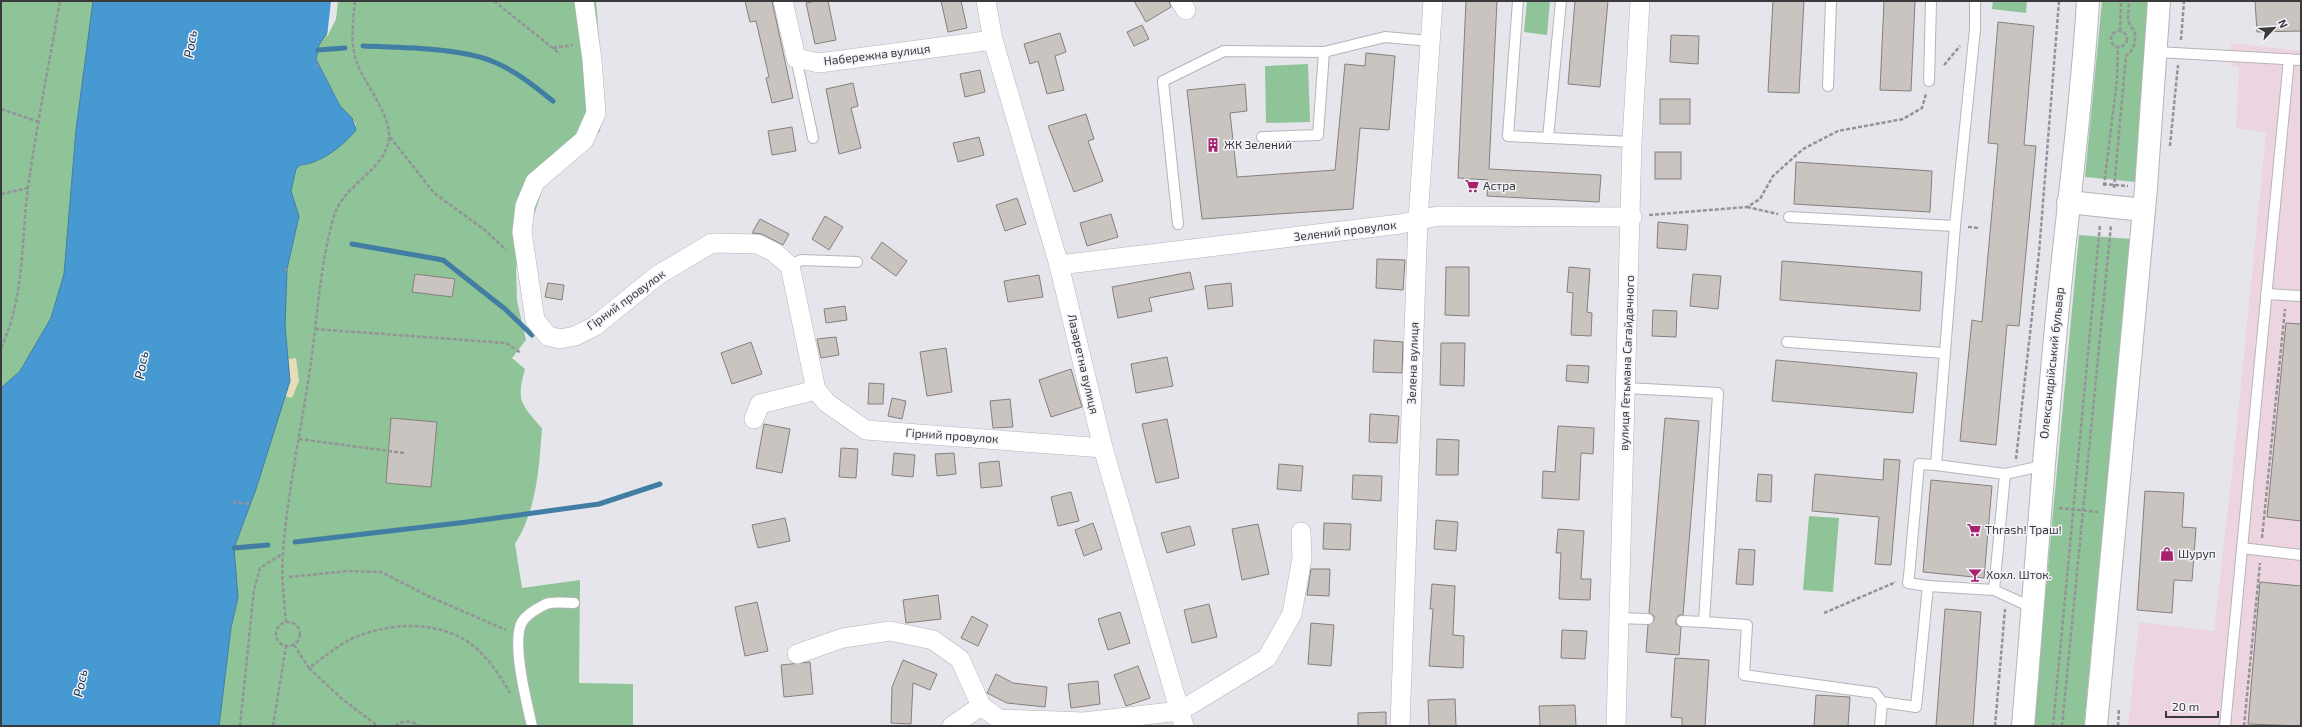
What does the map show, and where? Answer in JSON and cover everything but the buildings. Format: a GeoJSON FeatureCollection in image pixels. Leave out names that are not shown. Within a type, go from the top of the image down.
{"type":"FeatureCollection","features":[{"type":"Feature","properties":{"kind":"main road","name":"Олександрійський бульвар"},"geometry":{"type":"LineString","coordinates":[[2023,726],[2033,608],[2042,466],[2069,192],[2083,74],[2088,1]]}},
{"type":"Feature","properties":{"kind":"main road"},"geometry":{"type":"LineString","coordinates":[[2096,726],[2146,188],[2157,52],[2159,1]]}},
{"type":"Feature","properties":{"kind":"main road"},"geometry":{"type":"LineString","coordinates":[[2069,192],[2106,199],[2144,210]]}},
{"type":"Feature","properties":{"kind":"street","name":"Гірний провулок"},"geometry":{"type":"LineString","coordinates":[[584,1],[592,60],[596,113],[584,140],[535,182],[525,206],[522,232],[534,320],[548,336],[560,339],[575,336],[595,326],[658,275],[712,243],[756,244],[774,252],[790,266]]}},
{"type":"Feature","properties":{"kind":"street"},"geometry":{"type":"LineString","coordinates":[[783,1],[796,58]]}},
{"type":"Feature","properties":{"kind":"street","name":"Лазаретна вулиця"},"geometry":{"type":"LineString","coordinates":[[986,1],[992,40],[1059,265],[1102,448],[1182,719]]}},
{"type":"Feature","properties":{"kind":"street","name":"Зелена вулиця"},"geometry":{"type":"LineString","coordinates":[[1400,726],[1418,219],[1433,1]]}},
{"type":"Feature","properties":{"kind":"street","name":"вулиця Гетьмана Сагайдачного"},"geometry":{"type":"LineString","coordinates":[[1616,726],[1617,618],[1632,217],[1632,142],[1640,1]]}},
{"type":"Feature","properties":{"kind":"street","name":"Набережна вулиця"},"geometry":{"type":"LineString","coordinates":[[796,58],[819,63],[992,40]]}},
{"type":"Feature","properties":{"kind":"street","name":"Зелений провулок"},"geometry":{"type":"LineString","coordinates":[[1059,265],[1400,224],[1438,216],[1632,217]]}},
{"type":"Feature","properties":{"kind":"street"},"geometry":{"type":"LineString","coordinates":[[754,419],[760,404],[816,390],[790,266]]}},
{"type":"Feature","properties":{"kind":"street","name":"Гірний провулок"},"geometry":{"type":"LineString","coordinates":[[816,390],[827,403],[866,430],[1102,448]]}},
{"type":"Feature","properties":{"kind":"street"},"geometry":{"type":"LineString","coordinates":[[797,654],[843,638],[890,631],[933,640],[960,659],[981,706],[999,720],[1084,722],[1182,719],[1267,658],[1292,614],[1302,558],[1301,532]]}},
{"type":"Feature","properties":{"kind":"street"},"geometry":{"type":"LineString","coordinates":[[952,726],[981,706]]}},
{"type":"Feature","properties":{"kind":"lane"},"geometry":{"type":"LineString","coordinates":[[1518,1],[1508,136],[1632,142]]}},
{"type":"Feature","properties":{"kind":"lane"},"geometry":{"type":"LineString","coordinates":[[1548,138],[1561,1]]}},
{"type":"Feature","properties":{"kind":"lane"},"geometry":{"type":"LineString","coordinates":[[1828,86],[1831,1]]}},
{"type":"Feature","properties":{"kind":"lane"},"geometry":{"type":"LineString","coordinates":[[1929,82],[1931,1]]}},
{"type":"Feature","properties":{"kind":"lane"},"geometry":{"type":"LineString","coordinates":[[1936,465],[1955,226],[1975,29],[1975,1]]}},
{"type":"Feature","properties":{"kind":"lane"},"geometry":{"type":"LineString","coordinates":[[1178,224],[1163,81],[1224,51],[1324,52],[1385,36],[1430,41]]}},
{"type":"Feature","properties":{"kind":"lane"},"geometry":{"type":"LineString","coordinates":[[1262,137],[1318,135],[1324,52]]}},
{"type":"Feature","properties":{"kind":"lane"},"geometry":{"type":"LineString","coordinates":[[2157,52],[2301,60]]}},
{"type":"Feature","properties":{"kind":"lane"},"geometry":{"type":"LineString","coordinates":[[796,58],[813,138]]}},
{"type":"Feature","properties":{"kind":"lane"},"geometry":{"type":"LineString","coordinates":[[2225,726],[2289,59]]}},
{"type":"Feature","properties":{"kind":"lane"},"geometry":{"type":"LineString","coordinates":[[1789,216],[1955,226]]}},
{"type":"Feature","properties":{"kind":"lane"},"geometry":{"type":"LineString","coordinates":[[790,266],[801,260],[857,262]]}},
{"type":"Feature","properties":{"kind":"lane"},"geometry":{"type":"LineString","coordinates":[[2266,294],[2301,296]]}},
{"type":"Feature","properties":{"kind":"lane"},"geometry":{"type":"LineString","coordinates":[[1787,342],[1944,353]]}},
{"type":"Feature","properties":{"kind":"lane"},"geometry":{"type":"LineString","coordinates":[[1626,388],[1718,393],[1704,622]]}},
{"type":"Feature","properties":{"kind":"lane"},"geometry":{"type":"LineString","coordinates":[[2033,608],[1994,590],[1928,586],[1908,583],[1919,464],[2005,474],[2042,466]]}},
{"type":"Feature","properties":{"kind":"lane"},"geometry":{"type":"LineString","coordinates":[[1994,590],[2005,474]]}},
{"type":"Feature","properties":{"kind":"lane"},"geometry":{"type":"LineString","coordinates":[[2242,548],[2301,555]]}},
{"type":"Feature","properties":{"kind":"lane"},"geometry":{"type":"LineString","coordinates":[[1882,702],[1916,707],[1928,586]]}},
{"type":"Feature","properties":{"kind":"lane"},"geometry":{"type":"LineString","coordinates":[[532,726],[520,664],[518,635],[522,622],[532,612],[548,604],[574,603]]}},
{"type":"Feature","properties":{"kind":"lane"},"geometry":{"type":"LineString","coordinates":[[1617,618],[1648,619]]}},
{"type":"Feature","properties":{"kind":"lane"},"geometry":{"type":"LineString","coordinates":[[1682,621],[1747,625],[1744,675],[1875,693],[1882,702],[1880,726]]}},
{"type":"Feature","properties":{"kind":"path"},"geometry":{"type":"LineString","coordinates":[[1,348],[7,334],[19,293],[28,188],[60,1]]}},
{"type":"Feature","properties":{"kind":"path"},"geometry":{"type":"LineString","coordinates":[[355,1],[353,21],[356,61],[385,118],[389,136],[434,193],[486,231],[507,251]]}},
{"type":"Feature","properties":{"kind":"path"},"geometry":{"type":"LineString","coordinates":[[494,1],[560,54]]}},
{"type":"Feature","properties":{"kind":"path"},"geometry":{"type":"LineString","coordinates":[[2017,471],[2016,461],[2039,253],[2059,1]]}},
{"type":"Feature","properties":{"kind":"path"},"geometry":{"type":"LineString","coordinates":[[2120,31],[2121,1]]}},
{"type":"Feature","properties":{"kind":"path"},"geometry":{"type":"LineString","coordinates":[[2053,726],[2073,510],[2106,199],[2115,185],[2126,56],[2132,50],[2135,42],[2135,33],[2128,21],[2129,1]]}},
{"type":"Feature","properties":{"kind":"path"},"geometry":{"type":"LineString","coordinates":[[1747,207],[1760,199],[1773,176],[1803,149],[1838,131],[1903,119],[1922,108],[1929,82],[1975,29]]}},
{"type":"Feature","properties":{"kind":"path"},"geometry":{"type":"LineString","coordinates":[[2120,31],[2124,33],[2126,41],[2118,46],[2113,44],[2111,39],[2114,32],[2120,31]]}},
{"type":"Feature","properties":{"kind":"path"},"geometry":{"type":"LineString","coordinates":[[552,48],[565,46]]}},
{"type":"Feature","properties":{"kind":"path"},"geometry":{"type":"LineString","coordinates":[[2062,726],[2083,510],[2118,46]]}},
{"type":"Feature","properties":{"kind":"path"},"geometry":{"type":"LineString","coordinates":[[1,109],[39,122]]}},
{"type":"Feature","properties":{"kind":"path"},"geometry":{"type":"LineString","coordinates":[[286,622],[283,554],[289,497],[316,330],[327,242],[334,214],[356,182],[374,168],[384,154],[389,136]]}},
{"type":"Feature","properties":{"kind":"path"},"geometry":{"type":"LineString","coordinates":[[2044,179],[2069,192],[2106,199]]}},
{"type":"Feature","properties":{"kind":"path"},"geometry":{"type":"LineString","coordinates":[[2106,199],[2115,185]]}},
{"type":"Feature","properties":{"kind":"path"},"geometry":{"type":"LineString","coordinates":[[2115,185],[2146,188]]}},
{"type":"Feature","properties":{"kind":"path"},"geometry":{"type":"LineString","coordinates":[[1,194],[28,188]]}},
{"type":"Feature","properties":{"kind":"path"},"geometry":{"type":"LineString","coordinates":[[1632,217],[1747,207],[1789,216]]}},
{"type":"Feature","properties":{"kind":"path"},"geometry":{"type":"LineString","coordinates":[[2244,726],[2286,295]]}},
{"type":"Feature","properties":{"kind":"path"},"geometry":{"type":"LineString","coordinates":[[316,330],[506,344],[521,353]]}},
{"type":"Feature","properties":{"kind":"path"},"geometry":{"type":"LineString","coordinates":[[299,439],[404,453]]}},
{"type":"Feature","properties":{"kind":"path"},"geometry":{"type":"LineString","coordinates":[[233,502],[250,504]]}},
{"type":"Feature","properties":{"kind":"path"},"geometry":{"type":"LineString","coordinates":[[2040,507],[2116,513]]}},
{"type":"Feature","properties":{"kind":"path"},"geometry":{"type":"LineString","coordinates":[[240,726],[254,590],[260,568],[283,554]]}},
{"type":"Feature","properties":{"kind":"path"},"geometry":{"type":"LineString","coordinates":[[290,577],[348,571],[381,572],[428,596],[518,635]]}},
{"type":"Feature","properties":{"kind":"path"},"geometry":{"type":"LineString","coordinates":[[1824,613],[1909,576]]}},
{"type":"Feature","properties":{"kind":"path"},"geometry":{"type":"LineString","coordinates":[[1995,726],[2006,595]]}},
{"type":"Feature","properties":{"kind":"path"},"geometry":{"type":"LineString","coordinates":[[286,622],[294,623],[299,630],[299,638],[294,644],[286,646],[277,640],[275,632],[279,625],[286,622]]}},
{"type":"Feature","properties":{"kind":"path"},"geometry":{"type":"LineString","coordinates":[[309,668],[336,648],[368,633],[384,628],[406,626],[432,628],[454,636],[477,648],[498,672],[512,698]]}},
{"type":"Feature","properties":{"kind":"path"},"geometry":{"type":"LineString","coordinates":[[294,644],[309,668],[348,704],[378,726]]}},
{"type":"Feature","properties":{"kind":"path"},"geometry":{"type":"LineString","coordinates":[[273,726],[286,646]]}},
{"type":"Feature","properties":{"kind":"path"},"geometry":{"type":"LineString","coordinates":[[395,726],[404,721],[410,721],[419,726]]}},
{"type":"Feature","properties":{"kind":"shaded area"},"geometry":{"type":"Polygon","coordinates":[[[2231,43],[2301,51],[2301,726],[2128,726],[2139,622],[2214,631],[2232,473],[2266,133],[2236,128],[2239,67],[2231,66],[2231,43]]]}},
{"type":"Feature","properties":{"kind":"green space"},"geometry":{"type":"Polygon","coordinates":[[[1,1],[93,1],[76,130],[64,274],[51,318],[20,371],[1,388],[1,1]]]}},
{"type":"Feature","properties":{"kind":"green space"},"geometry":{"type":"Polygon","coordinates":[[[337,1],[596,1],[604,100],[600,131],[580,156],[543,188],[516,268],[517,301],[526,340],[512,358],[525,369],[521,388],[522,402],[542,428],[536,488],[528,517],[515,544],[522,588],[580,580],[579,683],[633,684],[633,726],[219,726],[231,628],[238,597],[234,548],[256,489],[278,361],[287,269],[299,216],[291,191],[296,169],[300,165],[308,164],[324,156],[356,125],[352,118],[340,106],[316,58],[319,45],[328,31],[337,1]]]}},
{"type":"Feature","properties":{"kind":"green space"},"geometry":{"type":"Polygon","coordinates":[[[1527,1],[1550,1],[1547,35],[1524,32],[1527,1]]]}},
{"type":"Feature","properties":{"kind":"green space"},"geometry":{"type":"Polygon","coordinates":[[[1993,1],[2027,1],[2026,13],[1992,9],[1993,1]]]}},
{"type":"Feature","properties":{"kind":"green space"},"geometry":{"type":"Polygon","coordinates":[[[2102,1],[2149,1],[2136,182],[2085,177],[2102,1]]]}},
{"type":"Feature","properties":{"kind":"green space"},"geometry":{"type":"Polygon","coordinates":[[[1308,64],[1310,122],[1266,123],[1265,66],[1308,64]]]}},
{"type":"Feature","properties":{"kind":"green space"},"geometry":{"type":"Polygon","coordinates":[[[2079,235],[2131,239],[2084,726],[2033,726],[2079,235]]]}},
{"type":"Feature","properties":{"kind":"green space"},"geometry":{"type":"Polygon","coordinates":[[[1809,516],[1839,518],[1833,592],[1803,590],[1809,516]]]}},
{"type":"Feature","properties":{"kind":"sand"},"geometry":{"type":"Polygon","coordinates":[[[296,358],[299,381],[292,398],[285,396],[290,381],[288,359],[296,358]]]}},
{"type":"Feature","properties":{"kind":"water","name":"Рось"},"geometry":{"type":"Polygon","coordinates":[[[93,1],[337,1],[328,31],[319,45],[316,59],[340,106],[352,118],[356,130],[345,142],[331,153],[316,161],[300,165],[296,169],[291,191],[299,216],[287,269],[285,326],[290,381],[256,489],[234,548],[238,597],[231,628],[219,726],[1,726],[1,388],[20,371],[51,318],[64,274],[76,130],[93,1]]]}},
{"type":"Feature","properties":{"kind":"pier"},"geometry":{"type":"Polygon","coordinates":[[[331,1],[338,1],[336,19],[327,37],[331,1]]]}},
{"type":"Feature","properties":{"kind":"waterway"},"geometry":{"type":"LineString","coordinates":[[363,46],[430,49],[481,57],[494,62],[525,79],[553,101]]}},
{"type":"Feature","properties":{"kind":"waterway"},"geometry":{"type":"LineString","coordinates":[[318,50],[345,48]]}},
{"type":"Feature","properties":{"kind":"waterway"},"geometry":{"type":"LineString","coordinates":[[352,244],[443,260],[505,309],[532,335]]}},
{"type":"Feature","properties":{"kind":"waterway"},"geometry":{"type":"LineString","coordinates":[[295,542],[467,522],[599,504],[660,484]]}},
{"type":"Feature","properties":{"kind":"waterway"},"geometry":{"type":"LineString","coordinates":[[234,548],[268,545]]}},
{"type":"Feature","properties":{"kind":"place","name":"ЖК Зелений"},"geometry":{"type":"Point","coordinates":[1213,145]}},
{"type":"Feature","properties":{"kind":"place","name":"Астра"},"geometry":{"type":"Point","coordinates":[1472,186]}},
{"type":"Feature","properties":{"kind":"place","name":"Thrash! Траш!"},"geometry":{"type":"Point","coordinates":[1974,530]}},
{"type":"Feature","properties":{"kind":"place","name":"Шуруп"},"geometry":{"type":"Point","coordinates":[2167,554]}},
{"type":"Feature","properties":{"kind":"place","name":"Хохл. Шток."},"geometry":{"type":"Point","coordinates":[1975,575]}}]}
